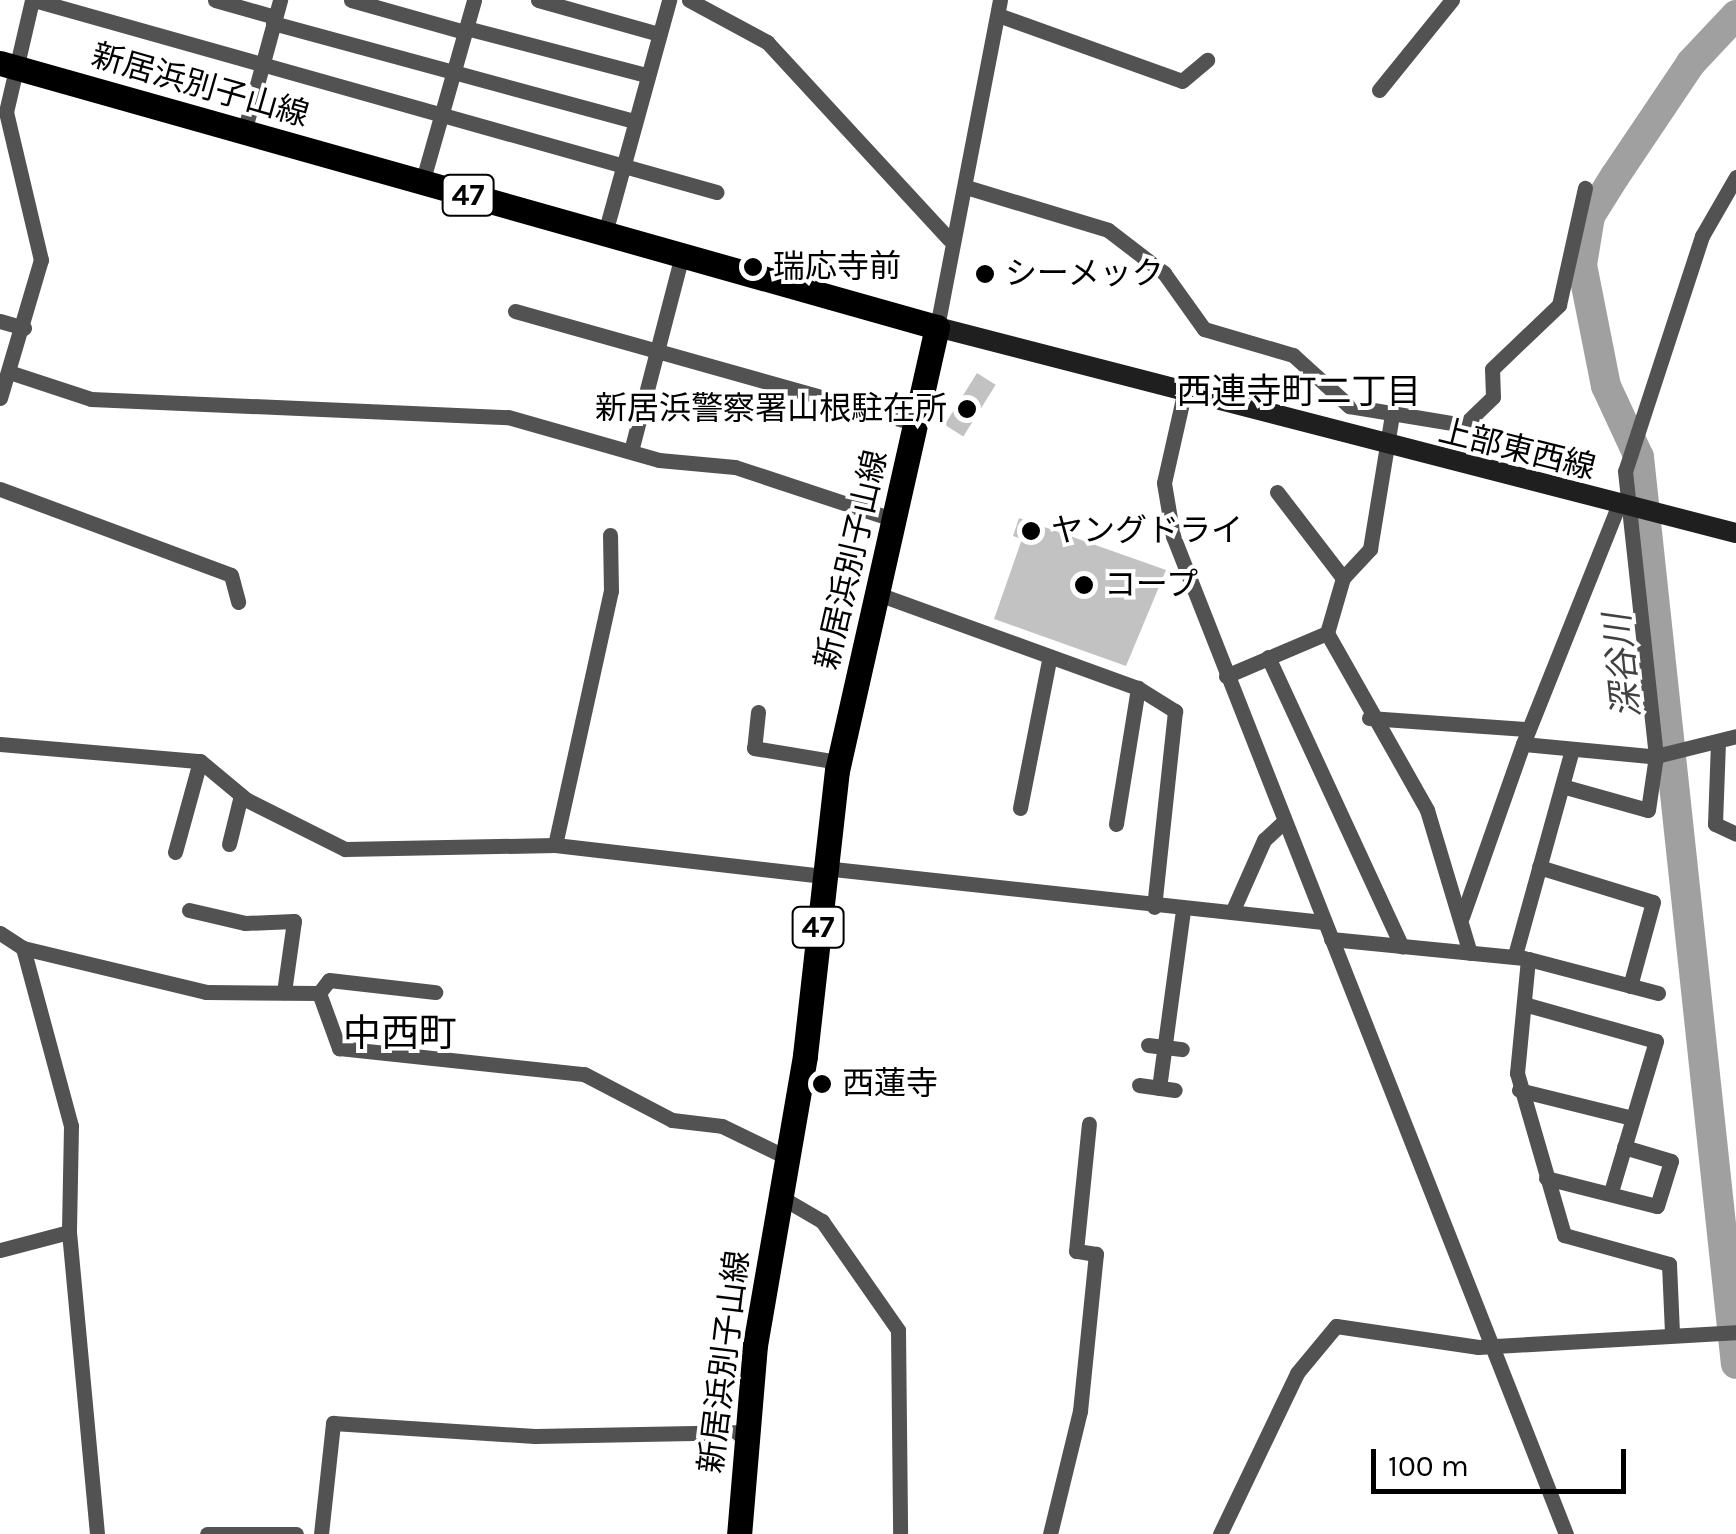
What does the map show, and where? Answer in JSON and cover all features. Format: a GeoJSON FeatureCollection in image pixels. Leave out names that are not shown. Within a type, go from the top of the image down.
{"type":"FeatureCollection","features":[{"type":"Feature","properties":{"kind":"main road","name":"新居浜別子山線"},"geometry":{"type":"LineString","coordinates":[[6,65],[937,327],[839,762],[747,1432],[739,1534]]}},
{"type":"Feature","properties":{"kind":"street"},"geometry":{"type":"LineString","coordinates":[[0,398],[24,328],[41,260],[6,112],[6,65],[33,0],[716,192]]}},
{"type":"Feature","properties":{"kind":"street"},"geometry":{"type":"LineString","coordinates":[[215,0],[454,72],[634,120]]}},
{"type":"Feature","properties":{"kind":"street"},"geometry":{"type":"LineString","coordinates":[[244,132],[280,0]]}},
{"type":"Feature","properties":{"kind":"street"},"geometry":{"type":"LineString","coordinates":[[352,0],[647,75]]}},
{"type":"Feature","properties":{"kind":"street"},"geometry":{"type":"LineString","coordinates":[[422,182],[474,0]]}},
{"type":"Feature","properties":{"kind":"street"},"geometry":{"type":"LineString","coordinates":[[538,0],[659,34]]}},
{"type":"Feature","properties":{"kind":"street"},"geometry":{"type":"LineString","coordinates":[[606,234],[669,0]]}},
{"type":"Feature","properties":{"kind":"street"},"geometry":{"type":"LineString","coordinates":[[688,0],[766,42],[949,240]]}},
{"type":"Feature","properties":{"kind":"street"},"geometry":{"type":"LineString","coordinates":[[1379,90],[1452,0]]}},
{"type":"Feature","properties":{"kind":"street"},"geometry":{"type":"LineString","coordinates":[[937,327],[949,240],[966,187],[999,8],[1182,81],[1206,60]]}},
{"type":"Feature","properties":{"kind":"street"},"geometry":{"type":"LineString","coordinates":[[1562,786],[1648,810],[1655,803],[1660,756],[1623,507],[1628,456],[1638,437],[1702,236],[1736,177]]}},
{"type":"Feature","properties":{"kind":"street"},"geometry":{"type":"LineString","coordinates":[[966,187],[1108,230],[1164,273],[1215,336],[1293,355],[1335,399],[1392,415],[1464,425],[1493,396],[1492,368],[1560,304],[1585,188]]}},
{"type":"Feature","properties":{"kind":"street"},"geometry":{"type":"LineString","coordinates":[[631,451],[682,255]]}},
{"type":"Feature","properties":{"kind":"street"},"geometry":{"type":"LineString","coordinates":[[515,311],[916,424]]}},
{"type":"Feature","properties":{"kind":"street"},"geometry":{"type":"LineString","coordinates":[[0,322],[24,328]]}},
{"type":"Feature","properties":{"kind":"street","name":"上部東西線"},"geometry":{"type":"LineString","coordinates":[[937,327],[1384,448],[1736,533]]}},
{"type":"Feature","properties":{"kind":"street"},"geometry":{"type":"LineString","coordinates":[[9,372],[91,399],[508,417],[631,451],[735,466],[895,520]]}},
{"type":"Feature","properties":{"kind":"street"},"geometry":{"type":"LineString","coordinates":[[1184,394],[1164,482],[1173,536],[1282,823],[1566,1534]]}},
{"type":"Feature","properties":{"kind":"street"},"geometry":{"type":"LineString","coordinates":[[1392,415],[1370,549],[1343,578],[1327,633],[1369,718],[1427,810],[1470,953]]}},
{"type":"Feature","properties":{"kind":"street"},"geometry":{"type":"LineString","coordinates":[[0,489],[231,575],[238,602]]}},
{"type":"Feature","properties":{"kind":"street"},"geometry":{"type":"LineString","coordinates":[[1276,492],[1343,578]]}},
{"type":"Feature","properties":{"kind":"street"},"geometry":{"type":"LineString","coordinates":[[1462,917],[1526,736],[1623,507]]}},
{"type":"Feature","properties":{"kind":"street"},"geometry":{"type":"LineString","coordinates":[[556,845],[611,591],[610,535]]}},
{"type":"Feature","properties":{"kind":"street"},"geometry":{"type":"LineString","coordinates":[[878,594],[1049,660],[1138,688],[1175,711],[1180,730],[1154,907]]}},
{"type":"Feature","properties":{"kind":"street"},"geometry":{"type":"LineString","coordinates":[[1226,676],[1327,633]]}},
{"type":"Feature","properties":{"kind":"street"},"geometry":{"type":"LineString","coordinates":[[1268,657],[1402,946]]}},
{"type":"Feature","properties":{"kind":"street"},"geometry":{"type":"LineString","coordinates":[[1020,808],[1049,660]]}},
{"type":"Feature","properties":{"kind":"street"},"geometry":{"type":"LineString","coordinates":[[1116,824],[1138,688]]}},
{"type":"Feature","properties":{"kind":"street"},"geometry":{"type":"LineString","coordinates":[[758,712],[754,748],[839,762]]}},
{"type":"Feature","properties":{"kind":"street"},"geometry":{"type":"LineString","coordinates":[[1369,718],[1526,736],[1570,753],[1660,756],[1736,736]]}},
{"type":"Feature","properties":{"kind":"street"},"geometry":{"type":"LineString","coordinates":[[1718,742],[1715,824],[1736,834]]}},
{"type":"Feature","properties":{"kind":"street"},"geometry":{"type":"LineString","coordinates":[[0,744],[200,761],[240,795],[345,849],[556,845],[1323,922]]}},
{"type":"Feature","properties":{"kind":"street"},"geometry":{"type":"LineString","coordinates":[[1570,753],[1540,867],[1522,957],[1524,1004],[1519,1090],[1546,1178],[1573,1245],[1669,1264],[1672,1334]]}},
{"type":"Feature","properties":{"kind":"street"},"geometry":{"type":"LineString","coordinates":[[175,852],[200,761]]}},
{"type":"Feature","properties":{"kind":"street"},"geometry":{"type":"LineString","coordinates":[[229,844],[240,795]]}},
{"type":"Feature","properties":{"kind":"street"},"geometry":{"type":"LineString","coordinates":[[1233,910],[1264,840],[1282,823]]}},
{"type":"Feature","properties":{"kind":"street"},"geometry":{"type":"LineString","coordinates":[[1540,867],[1653,902],[1630,986]]}},
{"type":"Feature","properties":{"kind":"street"},"geometry":{"type":"LineString","coordinates":[[189,910],[294,921],[284,992]]}},
{"type":"Feature","properties":{"kind":"street"},"geometry":{"type":"LineString","coordinates":[[1139,1086],[1167,1089],[1156,1046],[1182,988],[1184,911]]}},
{"type":"Feature","properties":{"kind":"street"},"geometry":{"type":"LineString","coordinates":[[0,933],[22,948],[206,992],[319,994]]}},
{"type":"Feature","properties":{"kind":"street"},"geometry":{"type":"LineString","coordinates":[[1331,939],[1522,957],[1658,993]]}},
{"type":"Feature","properties":{"kind":"street"},"geometry":{"type":"LineString","coordinates":[[22,948],[70,1126],[70,1232],[96,1534]]}},
{"type":"Feature","properties":{"kind":"street"},"geometry":{"type":"LineString","coordinates":[[319,994],[329,980],[435,992]]}},
{"type":"Feature","properties":{"kind":"street"},"geometry":{"type":"LineString","coordinates":[[319,994],[339,1048],[584,1074],[672,1120],[722,1126],[786,1157]]}},
{"type":"Feature","properties":{"kind":"street"},"geometry":{"type":"LineString","coordinates":[[1524,1004],[1656,1041],[1611,1192]]}},
{"type":"Feature","properties":{"kind":"street"},"geometry":{"type":"LineString","coordinates":[[1156,1046],[1182,1049]]}},
{"type":"Feature","properties":{"kind":"street"},"geometry":{"type":"LineString","coordinates":[[1519,1090],[1632,1118]]}},
{"type":"Feature","properties":{"kind":"street"},"geometry":{"type":"LineString","coordinates":[[1050,1534],[1080,1412],[1096,1254],[1076,1251],[1088,1124]]}},
{"type":"Feature","properties":{"kind":"street"},"geometry":{"type":"LineString","coordinates":[[1546,1178],[1657,1206],[1671,1161],[1624,1147]]}},
{"type":"Feature","properties":{"kind":"street"},"geometry":{"type":"LineString","coordinates":[[780,1196],[822,1221],[898,1330],[900,1534]]}},
{"type":"Feature","properties":{"kind":"street"},"geometry":{"type":"LineString","coordinates":[[0,1250],[70,1232]]}},
{"type":"Feature","properties":{"kind":"street"},"geometry":{"type":"LineString","coordinates":[[1220,1534],[1297,1374],[1336,1326],[1464,1346],[1730,1332]]}},
{"type":"Feature","properties":{"kind":"street"},"geometry":{"type":"LineString","coordinates":[[321,1534],[326,1427],[333,1424],[535,1436],[747,1432]]}},
{"type":"Feature","properties":{"kind":"street"},"geometry":{"type":"LineString","coordinates":[[207,1534],[296,1534]]}},
{"type":"Feature","properties":{"kind":"building","name":"新居浜警察署山根駐在所"},"geometry":{"type":"Polygon","coordinates":[[[977,373],[996,385],[963,436],[945,425],[977,373]]]}},
{"type":"Feature","properties":{"kind":"building","name":"コープ"},"geometry":{"type":"Polygon","coordinates":[[[1019,518],[1166,570],[1126,666],[994,619],[1022,539],[1013,536],[1019,518]]]}},
{"type":"Feature","properties":{"kind":"waterway","name":"深谷川"},"geometry":{"type":"LineString","coordinates":[[1736,15],[1691,63],[1590,216],[1582,265],[1606,386],[1639,457],[1736,1364]]}},
{"type":"Feature","properties":{"kind":"place","name":"瑞応寺前"},"geometry":{"type":"Point","coordinates":[753,267]}},
{"type":"Feature","properties":{"kind":"place","name":"シーメック"},"geometry":{"type":"Point","coordinates":[985,274]}},
{"type":"Feature","properties":{"kind":"place","name":"新居浜警察署山根駐在所"},"geometry":{"type":"Point","coordinates":[967,409]}},
{"type":"Feature","properties":{"kind":"place","name":"ヤングドライ"},"geometry":{"type":"Point","coordinates":[1031,531]}},
{"type":"Feature","properties":{"kind":"place","name":"コープ"},"geometry":{"type":"Point","coordinates":[1084,585]}},
{"type":"Feature","properties":{"kind":"place","name":"西蓮寺"},"geometry":{"type":"Point","coordinates":[822,1084]}},
{"type":"Feature","properties":{"kind":"district","name":"西連寺町二丁目"},"geometry":{"type":"Point","coordinates":[1299,392]}},
{"type":"Feature","properties":{"kind":"district","name":"中西町"},"geometry":{"type":"Point","coordinates":[400,1034]}}]}
